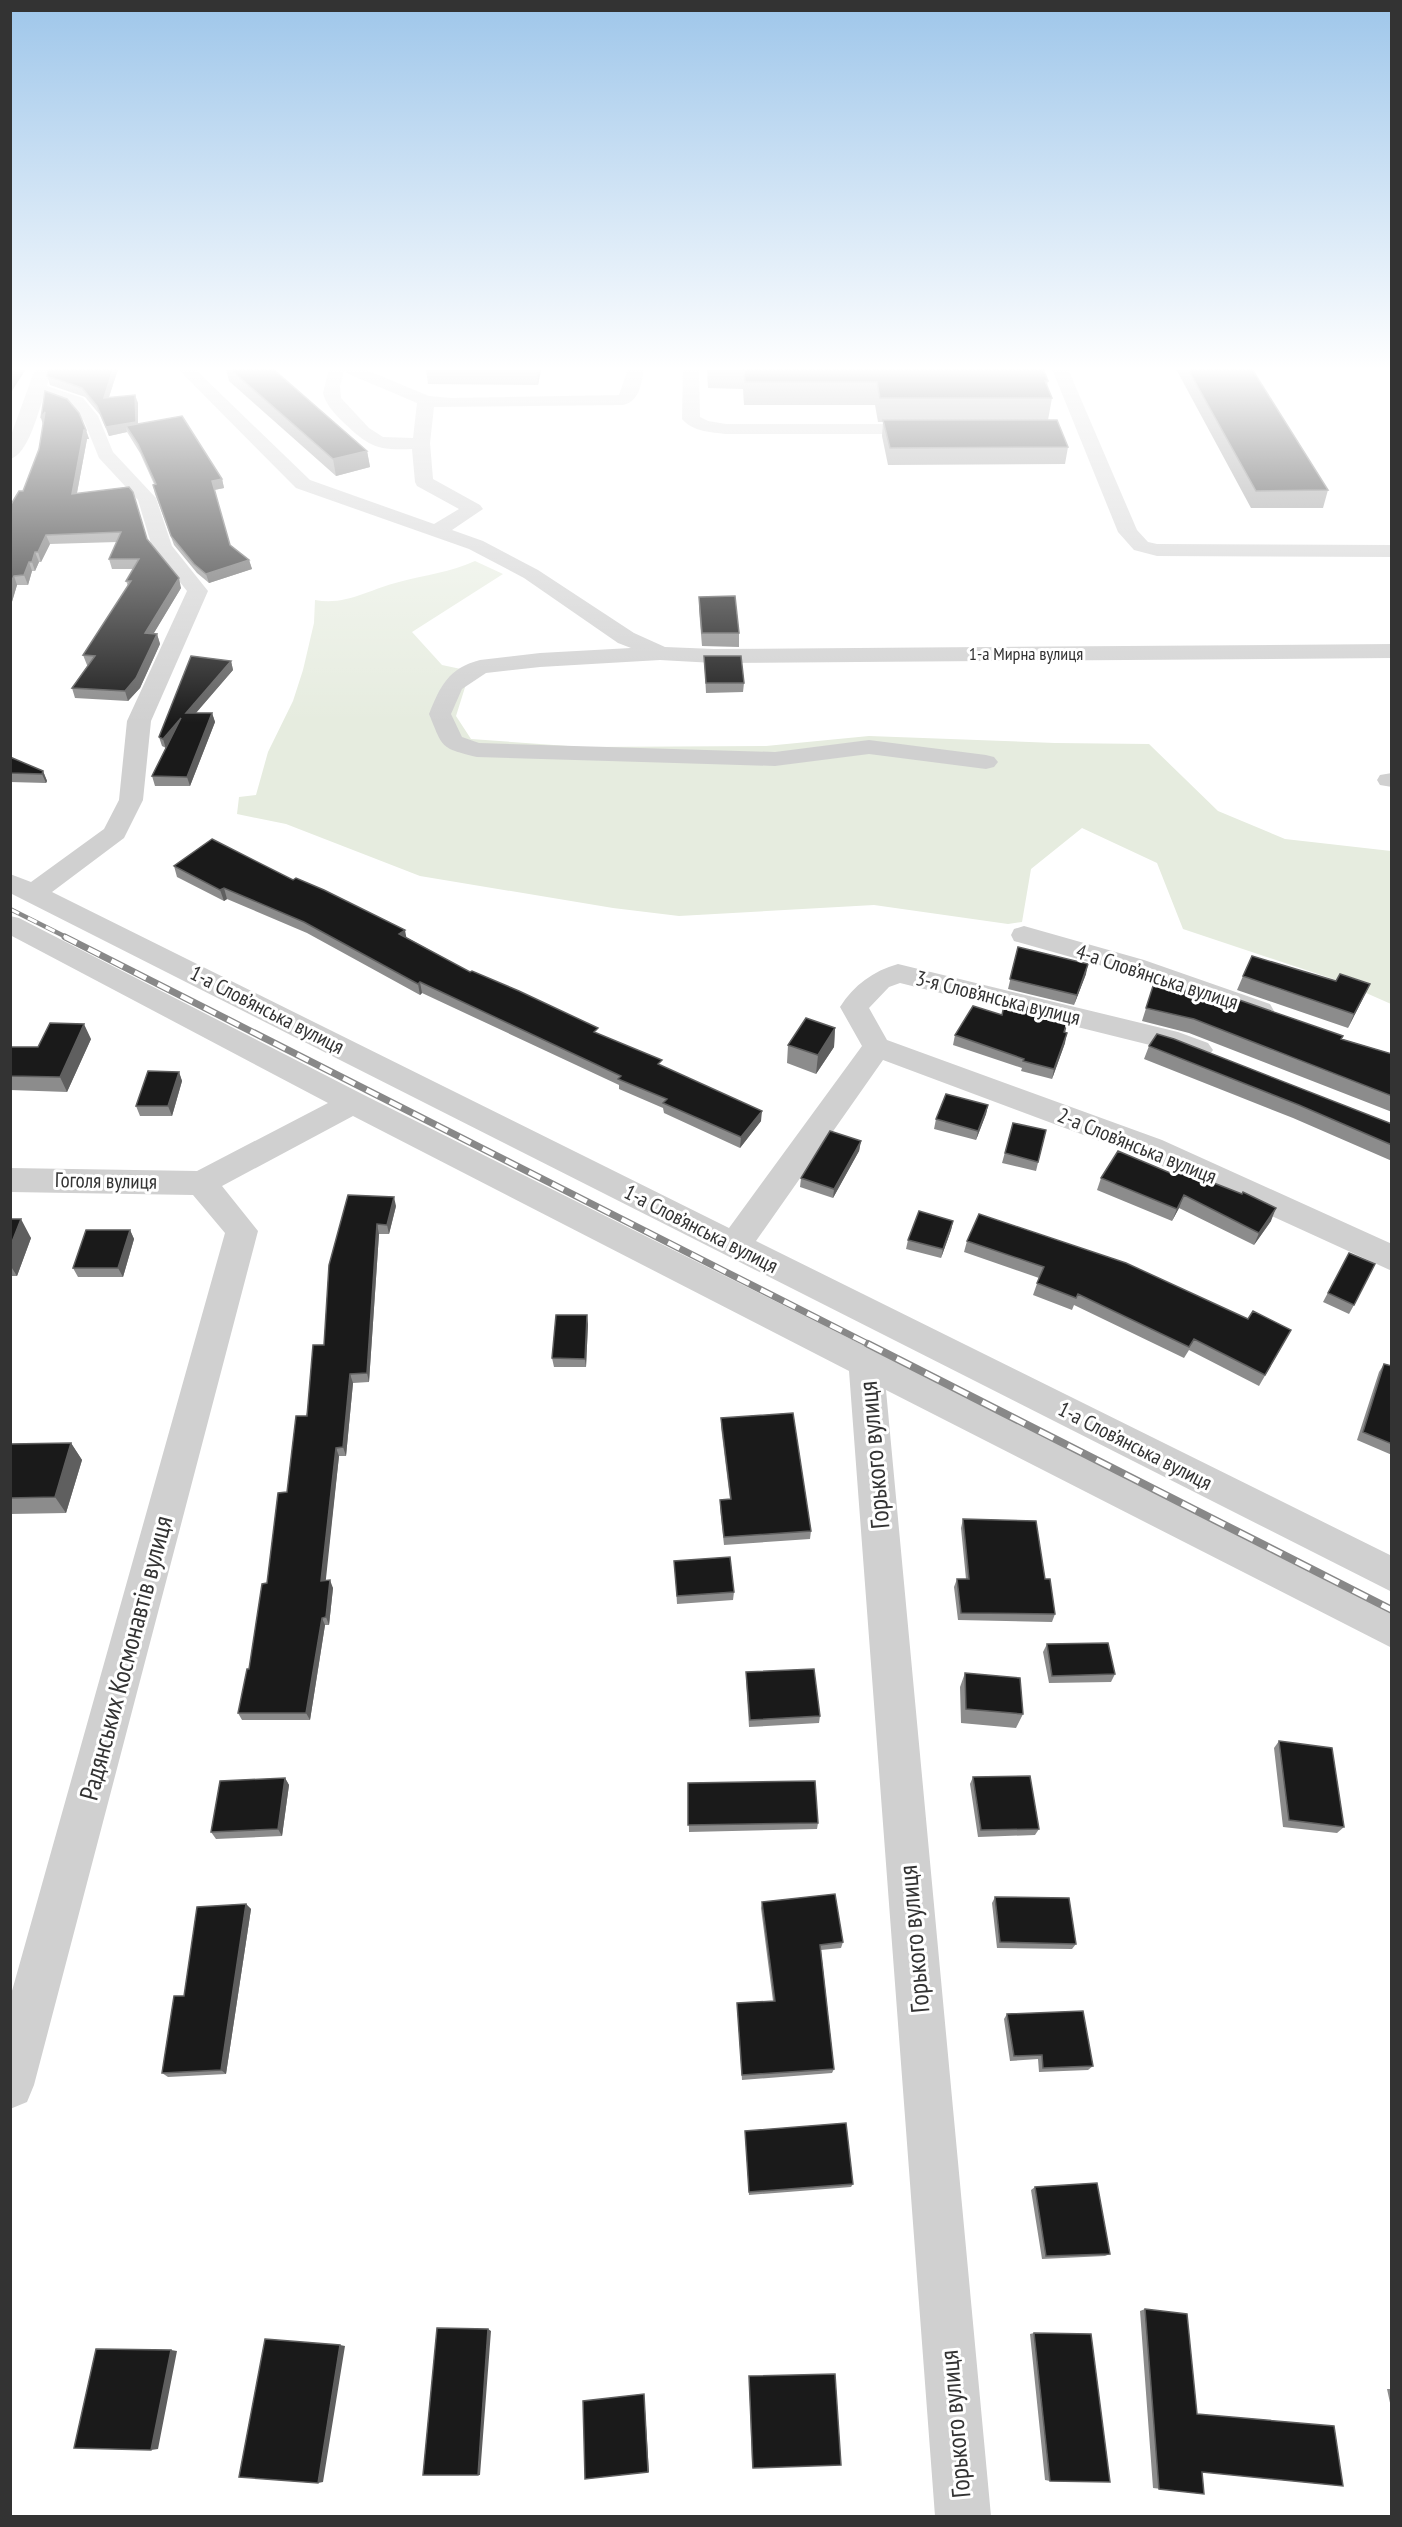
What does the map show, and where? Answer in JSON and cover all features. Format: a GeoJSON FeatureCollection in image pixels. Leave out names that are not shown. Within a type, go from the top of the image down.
{"type":"FeatureCollection","features":[{"type":"Feature","properties":{"kind":"street"},"geometry":{"type":"LineString","coordinates":[[22,888],[115,833],[131,801],[139,721],[198,591],[162,547],[147,498],[136,487]]}},
{"type":"Feature","properties":{"kind":"street"},"geometry":{"type":"LineString","coordinates":[[311,487],[476,545],[531,574],[626,638],[660,653]]}},
{"type":"Feature","properties":{"kind":"street"},"geometry":{"type":"LineString","coordinates":[[433,487],[473,509],[436,531]]}},
{"type":"Feature","properties":{"kind":"street"},"geometry":{"type":"LineString","coordinates":[[1109,487],[1128,532],[1141,546],[1157,550],[1392,550]]}},
{"type":"Feature","properties":{"kind":"street","name":"1-а Мирна вулиця"},"geometry":{"type":"LineString","coordinates":[[660,653],[714,656],[1392,651]]}},
{"type":"Feature","properties":{"kind":"street"},"geometry":{"type":"LineString","coordinates":[[660,653],[540,660],[480,667],[452,685],[440,714],[452,742],[477,750],[775,759],[869,747],[987,762]]}},
{"type":"Feature","properties":{"kind":"street","name":"1-а Слов’янська вулиця"},"geometry":{"type":"LineString","coordinates":[[22,888],[1392,1575]]}},
{"type":"Feature","properties":{"kind":"street"},"geometry":{"type":"LineString","coordinates":[[10,924],[353,1103],[1392,1630]]}},
{"type":"Feature","properties":{"kind":"street","name":"4-а Слов’янська вулиця"},"geometry":{"type":"LineString","coordinates":[[1024,935],[1134,966],[1280,1018]]}},
{"type":"Feature","properties":{"kind":"street","name":"3-я Слов’янська вулиця"},"geometry":{"type":"LineString","coordinates":[[877,1047],[854,1007],[879,981],[898,973],[1178,1042],[1220,1059]]}},
{"type":"Feature","properties":{"kind":"street"},"geometry":{"type":"LineString","coordinates":[[734,1246],[877,1047]]}},
{"type":"Feature","properties":{"kind":"street","name":"2-а Слов’янська вулиця"},"geometry":{"type":"LineString","coordinates":[[877,1047],[1151,1148],[1392,1258]]}},
{"type":"Feature","properties":{"kind":"street"},"geometry":{"type":"LineString","coordinates":[[201,1183],[353,1103]]}},
{"type":"Feature","properties":{"kind":"street","name":"Гоголя вулиця"},"geometry":{"type":"LineString","coordinates":[[10,1180],[201,1183]]}},
{"type":"Feature","properties":{"kind":"street","name":"Радянських Космонавтів вулиця"},"geometry":{"type":"LineString","coordinates":[[10,2085],[242,1231],[201,1183]]}},
{"type":"Feature","properties":{"kind":"street","name":"Горького вулиця"},"geometry":{"type":"LineString","coordinates":[[866,1362],[963,2517]]}},
{"type":"Feature","properties":{"kind":"shaded area"},"geometry":{"type":"Polygon","coordinates":[[[475,561],[503,574],[412,632],[442,665],[475,672],[467,681],[456,716],[471,739],[582,747],[766,746],[869,736],[1149,744],[1218,811],[1285,839],[1391,851],[1391,1004],[1339,981],[1183,929],[1157,863],[1082,828],[1031,869],[1022,922],[1008,924],[874,905],[679,916],[613,908],[420,876],[286,824],[237,814],[239,797],[256,795],[268,752],[293,701],[314,623],[315,600],[348,599],[388,585],[447,571],[475,561]]]}},
{"type":"Feature","properties":{"kind":"building"},"geometry":{"type":"Polygon","coordinates":[[[25,487],[73,487],[72,494],[129,487],[133,492],[147,539],[179,578],[145,633],[157,634],[136,678],[125,691],[72,688],[95,656],[83,655],[131,581],[126,581],[139,559],[109,559],[121,532],[46,535],[38,552],[35,552],[32,562],[29,562],[24,575],[14,576],[10,584],[10,506],[19,491],[23,491],[25,487]]]}},
{"type":"Feature","properties":{"kind":"building"},"geometry":{"type":"Polygon","coordinates":[[[154,487],[214,487],[230,545],[249,560],[206,574],[194,564],[171,536],[154,487]]]}},
{"type":"Feature","properties":{"kind":"building"},"geometry":{"type":"Polygon","coordinates":[[[1254,487],[1326,487],[1328,490],[1256,491],[1254,487]]]}},
{"type":"Feature","properties":{"kind":"building"},"geometry":{"type":"Polygon","coordinates":[[[735,596],[739,633],[702,633],[699,597],[735,596]]]}},
{"type":"Feature","properties":{"kind":"building"},"geometry":{"type":"Polygon","coordinates":[[[191,656],[231,661],[186,713],[212,713],[187,777],[152,776],[181,718],[163,739],[159,737],[191,656]]]}},
{"type":"Feature","properties":{"kind":"building"},"geometry":{"type":"Polygon","coordinates":[[[704,656],[741,656],[744,683],[706,683],[704,656]]]}},
{"type":"Feature","properties":{"kind":"building"},"geometry":{"type":"Polygon","coordinates":[[[10,757],[43,771],[42,774],[10,773],[10,757]]]}},
{"type":"Feature","properties":{"kind":"building"},"geometry":{"type":"Polygon","coordinates":[[[212,839],[293,880],[296,878],[324,890],[405,930],[399,934],[470,972],[519,991],[598,1028],[594,1032],[662,1060],[658,1064],[762,1111],[741,1137],[663,1103],[667,1099],[618,1079],[621,1076],[420,982],[418,984],[304,922],[224,888],[220,890],[174,866],[212,839]]]}},
{"type":"Feature","properties":{"kind":"building"},"geometry":{"type":"Polygon","coordinates":[[[1018,947],[1088,964],[1077,995],[1010,979],[1018,947]]]}},
{"type":"Feature","properties":{"kind":"building"},"geometry":{"type":"Polygon","coordinates":[[[1252,956],[1336,981],[1340,974],[1370,984],[1354,1014],[1243,976],[1252,956]]]}},
{"type":"Feature","properties":{"kind":"building"},"geometry":{"type":"Polygon","coordinates":[[[1154,983],[1216,998],[1219,993],[1343,1036],[1341,1039],[1392,1054],[1392,1096],[1194,1019],[1146,1008],[1154,983]]]}},
{"type":"Feature","properties":{"kind":"building"},"geometry":{"type":"Polygon","coordinates":[[[1005,1001],[1069,1017],[1064,1032],[1067,1033],[1054,1069],[1023,1061],[1024,1059],[955,1035],[973,1006],[1002,1015],[1005,1001]]]}},
{"type":"Feature","properties":{"kind":"building"},"geometry":{"type":"Polygon","coordinates":[[[806,1018],[835,1028],[818,1055],[788,1045],[806,1018]]]}},
{"type":"Feature","properties":{"kind":"building"},"geometry":{"type":"Polygon","coordinates":[[[50,1023],[84,1024],[60,1077],[10,1076],[10,1047],[38,1047],[50,1023]]]}},
{"type":"Feature","properties":{"kind":"building"},"geometry":{"type":"Polygon","coordinates":[[[1157,1034],[1392,1124],[1392,1145],[1299,1105],[1149,1046],[1157,1034]]]}},
{"type":"Feature","properties":{"kind":"building"},"geometry":{"type":"Polygon","coordinates":[[[148,1071],[179,1072],[168,1106],[136,1106],[148,1071]]]}},
{"type":"Feature","properties":{"kind":"building"},"geometry":{"type":"Polygon","coordinates":[[[946,1094],[988,1105],[978,1131],[936,1119],[946,1094]]]}},
{"type":"Feature","properties":{"kind":"building"},"geometry":{"type":"Polygon","coordinates":[[[1013,1123],[1046,1130],[1038,1162],[1005,1153],[1013,1123]]]}},
{"type":"Feature","properties":{"kind":"building"},"geometry":{"type":"Polygon","coordinates":[[[830,1131],[861,1141],[834,1189],[801,1178],[830,1131]]]}},
{"type":"Feature","properties":{"kind":"building"},"geometry":{"type":"Polygon","coordinates":[[[1118,1151],[1175,1175],[1178,1169],[1242,1194],[1243,1192],[1276,1208],[1259,1233],[1184,1195],[1177,1209],[1101,1178],[1118,1151]]]}},
{"type":"Feature","properties":{"kind":"building"},"geometry":{"type":"Polygon","coordinates":[[[348,1195],[394,1197],[387,1225],[377,1224],[367,1373],[350,1374],[343,1447],[336,1448],[321,1581],[330,1580],[326,1617],[322,1618],[306,1713],[238,1713],[247,1669],[249,1669],[262,1584],[267,1583],[278,1493],[287,1492],[296,1416],[307,1416],[313,1345],[324,1345],[329,1265],[348,1195]]]}},
{"type":"Feature","properties":{"kind":"building"},"geometry":{"type":"Polygon","coordinates":[[[919,1211],[953,1221],[943,1249],[908,1240],[919,1211]]]}},
{"type":"Feature","properties":{"kind":"building"},"geometry":{"type":"Polygon","coordinates":[[[979,1214],[1126,1263],[1248,1319],[1253,1311],[1291,1330],[1265,1375],[1194,1339],[1189,1347],[1078,1294],[1076,1298],[1037,1283],[1044,1267],[967,1241],[979,1214]]]}},
{"type":"Feature","properties":{"kind":"building"},"geometry":{"type":"Polygon","coordinates":[[[10,1219],[21,1219],[10,1247],[10,1219]]]}},
{"type":"Feature","properties":{"kind":"building"},"geometry":{"type":"Polygon","coordinates":[[[86,1230],[130,1230],[118,1268],[73,1268],[86,1230]]]}},
{"type":"Feature","properties":{"kind":"building"},"geometry":{"type":"Polygon","coordinates":[[[1349,1253],[1375,1264],[1354,1305],[1328,1293],[1349,1253]]]}},
{"type":"Feature","properties":{"kind":"building"},"geometry":{"type":"Polygon","coordinates":[[[556,1315],[587,1315],[585,1359],[552,1358],[556,1315]]]}},
{"type":"Feature","properties":{"kind":"building"},"geometry":{"type":"Polygon","coordinates":[[[1384,1364],[1392,1366],[1392,1444],[1363,1432],[1384,1364]]]}},
{"type":"Feature","properties":{"kind":"building"},"geometry":{"type":"Polygon","coordinates":[[[793,1413],[811,1531],[724,1537],[720,1500],[731,1499],[721,1418],[793,1413]]]}},
{"type":"Feature","properties":{"kind":"building"},"geometry":{"type":"Polygon","coordinates":[[[71,1443],[55,1497],[10,1498],[10,1444],[71,1443]]]}},
{"type":"Feature","properties":{"kind":"building"},"geometry":{"type":"Polygon","coordinates":[[[963,1519],[1036,1521],[1045,1579],[1050,1579],[1055,1614],[961,1613],[957,1579],[969,1579],[963,1519]]]}},
{"type":"Feature","properties":{"kind":"building"},"geometry":{"type":"Polygon","coordinates":[[[730,1557],[734,1592],[677,1596],[674,1561],[730,1557]]]}},
{"type":"Feature","properties":{"kind":"building"},"geometry":{"type":"Polygon","coordinates":[[[1108,1643],[1115,1674],[1052,1676],[1047,1644],[1108,1643]]]}},
{"type":"Feature","properties":{"kind":"building"},"geometry":{"type":"Polygon","coordinates":[[[814,1669],[820,1716],[750,1720],[746,1672],[814,1669]]]}},
{"type":"Feature","properties":{"kind":"building"},"geometry":{"type":"Polygon","coordinates":[[[965,1673],[1020,1678],[1023,1714],[966,1709],[965,1673]]]}},
{"type":"Feature","properties":{"kind":"building"},"geometry":{"type":"Polygon","coordinates":[[[1279,1741],[1332,1748],[1344,1827],[1289,1820],[1279,1741]]]}},
{"type":"Feature","properties":{"kind":"building"},"geometry":{"type":"Polygon","coordinates":[[[1030,1776],[1039,1829],[981,1830],[973,1777],[1030,1776]]]}},
{"type":"Feature","properties":{"kind":"building"},"geometry":{"type":"Polygon","coordinates":[[[285,1778],[278,1829],[211,1832],[220,1781],[285,1778]]]}},
{"type":"Feature","properties":{"kind":"building"},"geometry":{"type":"Polygon","coordinates":[[[815,1781],[818,1823],[688,1825],[688,1783],[815,1781]]]}},
{"type":"Feature","properties":{"kind":"building"},"geometry":{"type":"Polygon","coordinates":[[[835,1894],[843,1942],[820,1945],[834,2069],[742,2075],[737,2003],[775,2001],[762,1902],[835,1894]]]}},
{"type":"Feature","properties":{"kind":"building"},"geometry":{"type":"Polygon","coordinates":[[[995,1897],[1069,1898],[1076,1944],[1000,1942],[995,1897]]]}},
{"type":"Feature","properties":{"kind":"building"},"geometry":{"type":"Polygon","coordinates":[[[246,1904],[221,2070],[162,2073],[174,1996],[184,1996],[197,1907],[246,1904]]]}},
{"type":"Feature","properties":{"kind":"building"},"geometry":{"type":"Polygon","coordinates":[[[1083,2011],[1093,2066],[1043,2068],[1042,2055],[1014,2056],[1007,2014],[1083,2011]]]}},
{"type":"Feature","properties":{"kind":"building"},"geometry":{"type":"Polygon","coordinates":[[[846,2123],[853,2184],[749,2192],[745,2131],[846,2123]]]}},
{"type":"Feature","properties":{"kind":"building"},"geometry":{"type":"Polygon","coordinates":[[[1097,2183],[1110,2254],[1046,2256],[1035,2187],[1097,2183]]]}},
{"type":"Feature","properties":{"kind":"building"},"geometry":{"type":"Polygon","coordinates":[[[1145,2309],[1187,2314],[1197,2414],[1334,2426],[1343,2486],[1202,2472],[1204,2494],[1159,2489],[1145,2309]]]}},
{"type":"Feature","properties":{"kind":"building"},"geometry":{"type":"Polygon","coordinates":[[[437,2328],[488,2329],[478,2475],[423,2475],[437,2328]]]}},
{"type":"Feature","properties":{"kind":"building"},"geometry":{"type":"Polygon","coordinates":[[[1034,2333],[1091,2334],[1110,2482],[1050,2481],[1034,2333]]]}},
{"type":"Feature","properties":{"kind":"building"},"geometry":{"type":"Polygon","coordinates":[[[265,2339],[340,2345],[318,2483],[239,2477],[265,2339]]]}},
{"type":"Feature","properties":{"kind":"building"},"geometry":{"type":"Polygon","coordinates":[[[96,2349],[171,2350],[151,2450],[74,2448],[96,2349]]]}},
{"type":"Feature","properties":{"kind":"building"},"geometry":{"type":"Polygon","coordinates":[[[835,2374],[841,2465],[753,2468],[749,2376],[835,2374]]]}},
{"type":"Feature","properties":{"kind":"building"},"geometry":{"type":"Polygon","coordinates":[[[644,2394],[648,2472],[585,2479],[583,2401],[644,2394]]]}},
{"type":"Feature","properties":{"kind":"railway"},"geometry":{"type":"LineString","coordinates":[[10,909],[68,938]]}},
{"type":"Feature","properties":{"kind":"railway"},"geometry":{"type":"LineString","coordinates":[[65,937],[870,1345]]}},
{"type":"Feature","properties":{"kind":"railway"},"geometry":{"type":"LineString","coordinates":[[868,1344],[1392,1610]]}}]}
